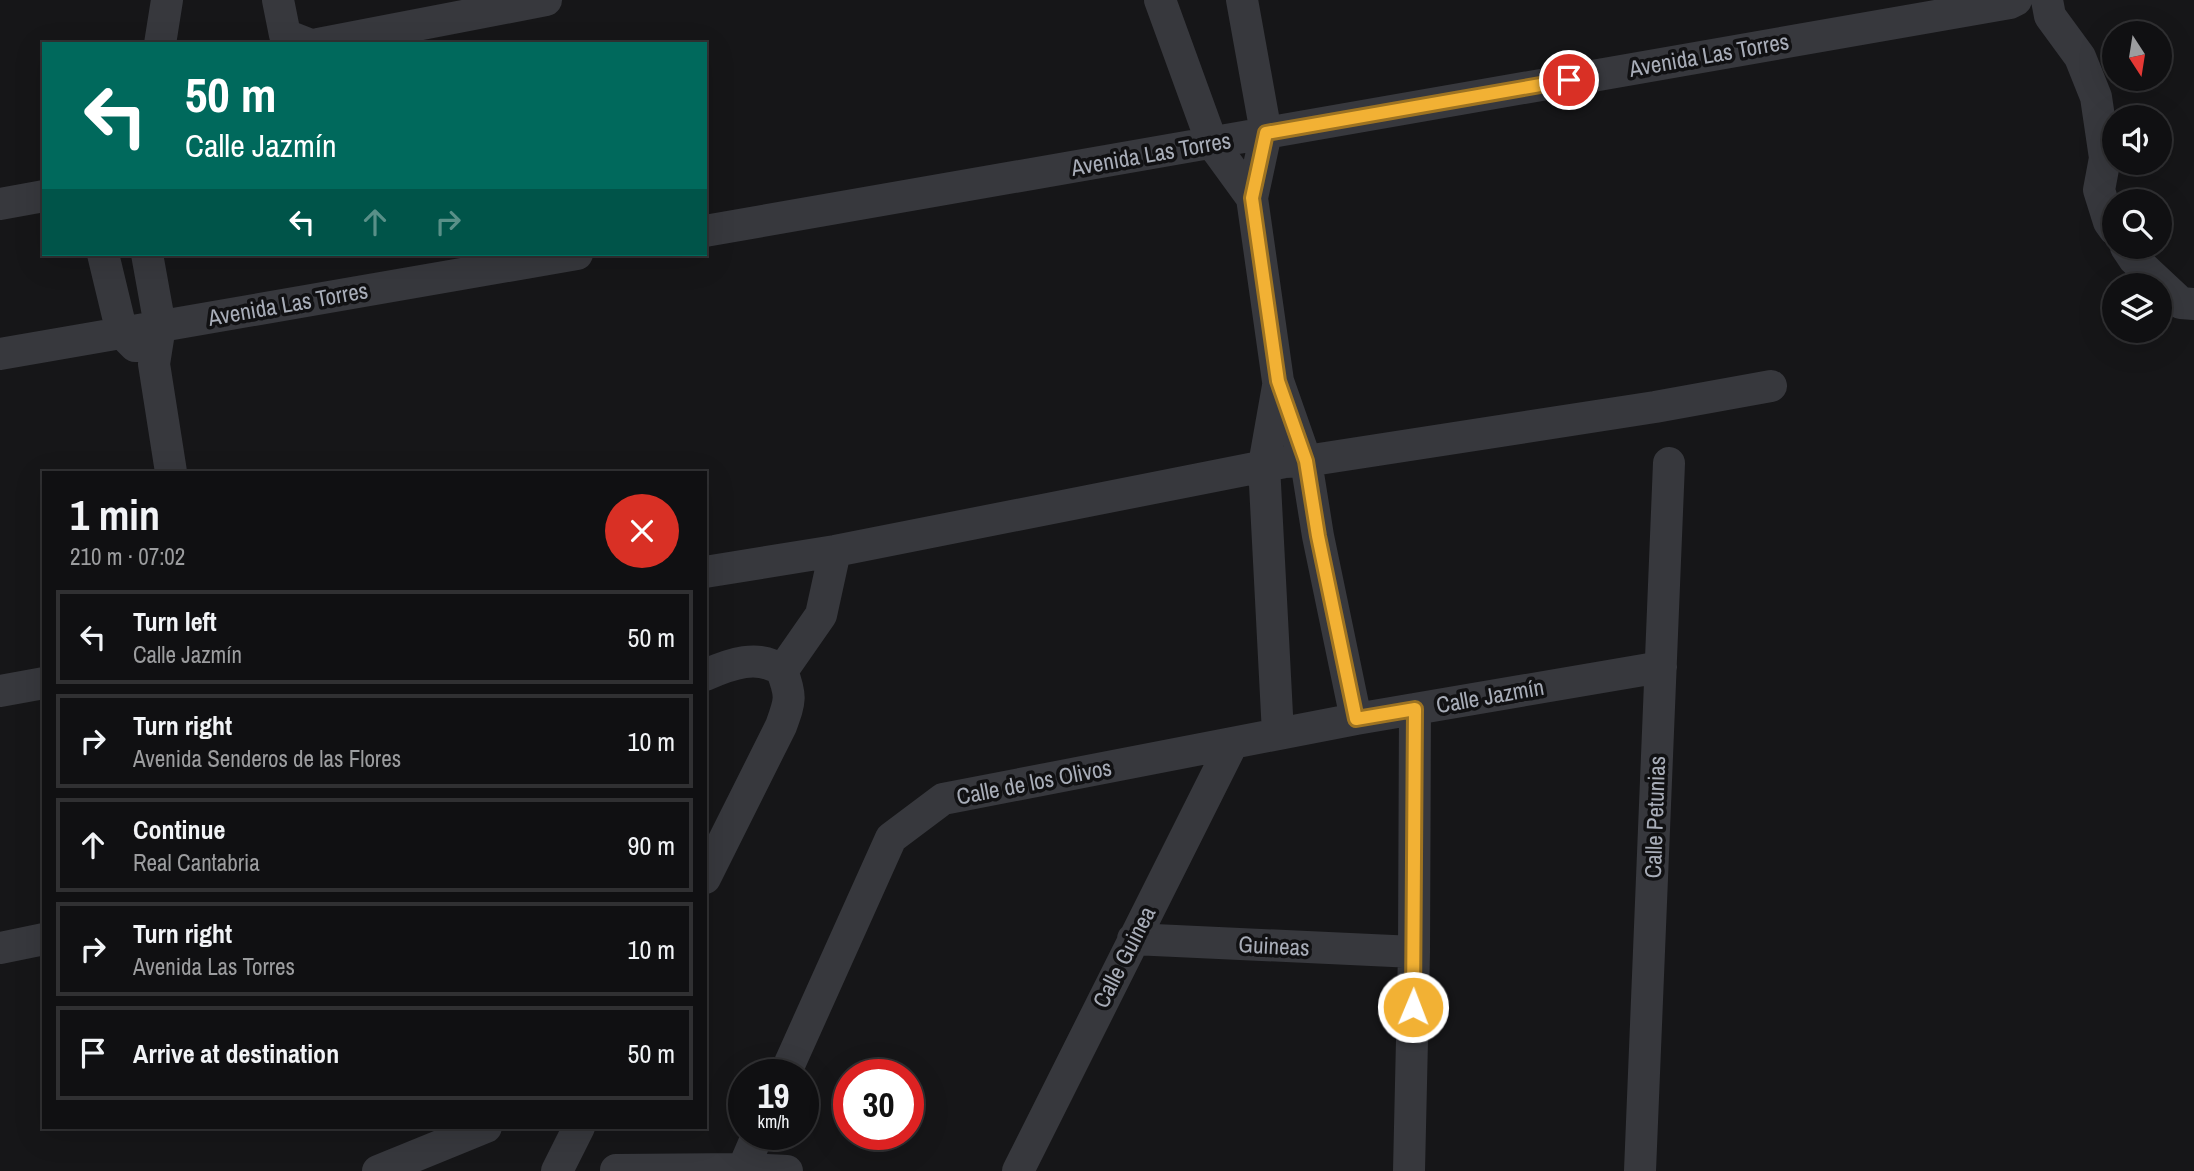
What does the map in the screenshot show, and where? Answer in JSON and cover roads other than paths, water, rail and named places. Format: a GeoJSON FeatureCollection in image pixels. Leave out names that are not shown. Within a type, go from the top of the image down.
{"type":"FeatureCollection","features":[{"type":"Feature","properties":{"kind":"street"},"geometry":{"type":"LineString","coordinates":[[160,42],[167,0]]}},
{"type":"Feature","properties":{"kind":"street"},"geometry":{"type":"LineString","coordinates":[[278,0],[297,39]]}},
{"type":"Feature","properties":{"kind":"street"},"geometry":{"type":"LineString","coordinates":[[328,42],[546,0]]}},
{"type":"Feature","properties":{"kind":"street"},"geometry":{"type":"LineString","coordinates":[[1160,0],[1212,144],[1252,198]]}},
{"type":"Feature","properties":{"kind":"street"},"geometry":{"type":"LineString","coordinates":[[1242,0],[1266,133],[1252,198],[1278,381],[1306,461],[1318,536],[1356,719]]}},
{"type":"Feature","properties":{"kind":"street"},"geometry":{"type":"LineString","coordinates":[[2047,0],[2050,16],[2080,57],[2096,97],[2105,158],[2099,190],[2102,200]]}},
{"type":"Feature","properties":{"kind":"street","name":"Avenida Las Torres"},"geometry":{"type":"LineString","coordinates":[[707,231],[2013,2]]}},
{"type":"Feature","properties":{"kind":"street"},"geometry":{"type":"LineString","coordinates":[[0,204],[42,196]]}},
{"type":"Feature","properties":{"kind":"street"},"geometry":{"type":"LineString","coordinates":[[103,256],[122,333],[154,364]]}},
{"type":"Feature","properties":{"kind":"street"},"geometry":{"type":"LineString","coordinates":[[147,256],[160,326],[154,364],[172,471]]}},
{"type":"Feature","properties":{"kind":"street","name":"Avenida Las Torres"},"geometry":{"type":"LineString","coordinates":[[0,354],[564,256]]}},
{"type":"Feature","properties":{"kind":"street"},"geometry":{"type":"LineString","coordinates":[[2134,259],[2181,303],[2194,303]]}},
{"type":"Feature","properties":{"kind":"street"},"geometry":{"type":"LineString","coordinates":[[1278,381],[1264,466],[1278,734]]}},
{"type":"Feature","properties":{"kind":"street"},"geometry":{"type":"LineString","coordinates":[[707,572],[835,551],[1264,466],[1655,407],[1770,386]]}},
{"type":"Feature","properties":{"kind":"street","name":"Calle Petunias"},"geometry":{"type":"LineString","coordinates":[[1640,1171],[1670,463]]}},
{"type":"Feature","properties":{"kind":"street"},"geometry":{"type":"LineString","coordinates":[[782,671],[821,615],[835,551]]}},
{"type":"Feature","properties":{"kind":"street"},"geometry":{"type":"LineString","coordinates":[[707,674],[728,665],[761,661],[773,663],[782,671],[790,702],[781,726],[707,874]]}},
{"type":"Feature","properties":{"kind":"street","name":"Calle Jazmín"},"geometry":{"type":"LineString","coordinates":[[1278,734],[1661,667]]}},
{"type":"Feature","properties":{"kind":"street"},"geometry":{"type":"LineString","coordinates":[[0,691],[42,683]]}},
{"type":"Feature","properties":{"kind":"street"},"geometry":{"type":"LineString","coordinates":[[1409,1171],[1414,952],[1415,709]]}},
{"type":"Feature","properties":{"kind":"street","name":"Calle de los Olivos"},"geometry":{"type":"LineString","coordinates":[[792,1059],[891,838],[943,799],[1278,734]]}},
{"type":"Feature","properties":{"kind":"street","name":"Calle Guinea"},"geometry":{"type":"LineString","coordinates":[[1018,1171],[1232,744]]}},
{"type":"Feature","properties":{"kind":"street"},"geometry":{"type":"LineString","coordinates":[[0,948],[42,939]]}},
{"type":"Feature","properties":{"kind":"street","name":"Guineas"},"geometry":{"type":"LineString","coordinates":[[1133,939],[1414,952]]}},
{"type":"Feature","properties":{"kind":"street"},"geometry":{"type":"LineString","coordinates":[[378,1171],[481,1129]]}},
{"type":"Feature","properties":{"kind":"street"},"geometry":{"type":"LineString","coordinates":[[557,1171],[578,1129]]}},
{"type":"Feature","properties":{"kind":"street"},"geometry":{"type":"LineString","coordinates":[[743,1168],[751,1150]]}},
{"type":"Feature","properties":{"kind":"street"},"geometry":{"type":"LineString","coordinates":[[616,1170],[743,1168],[788,1171]]}}]}
